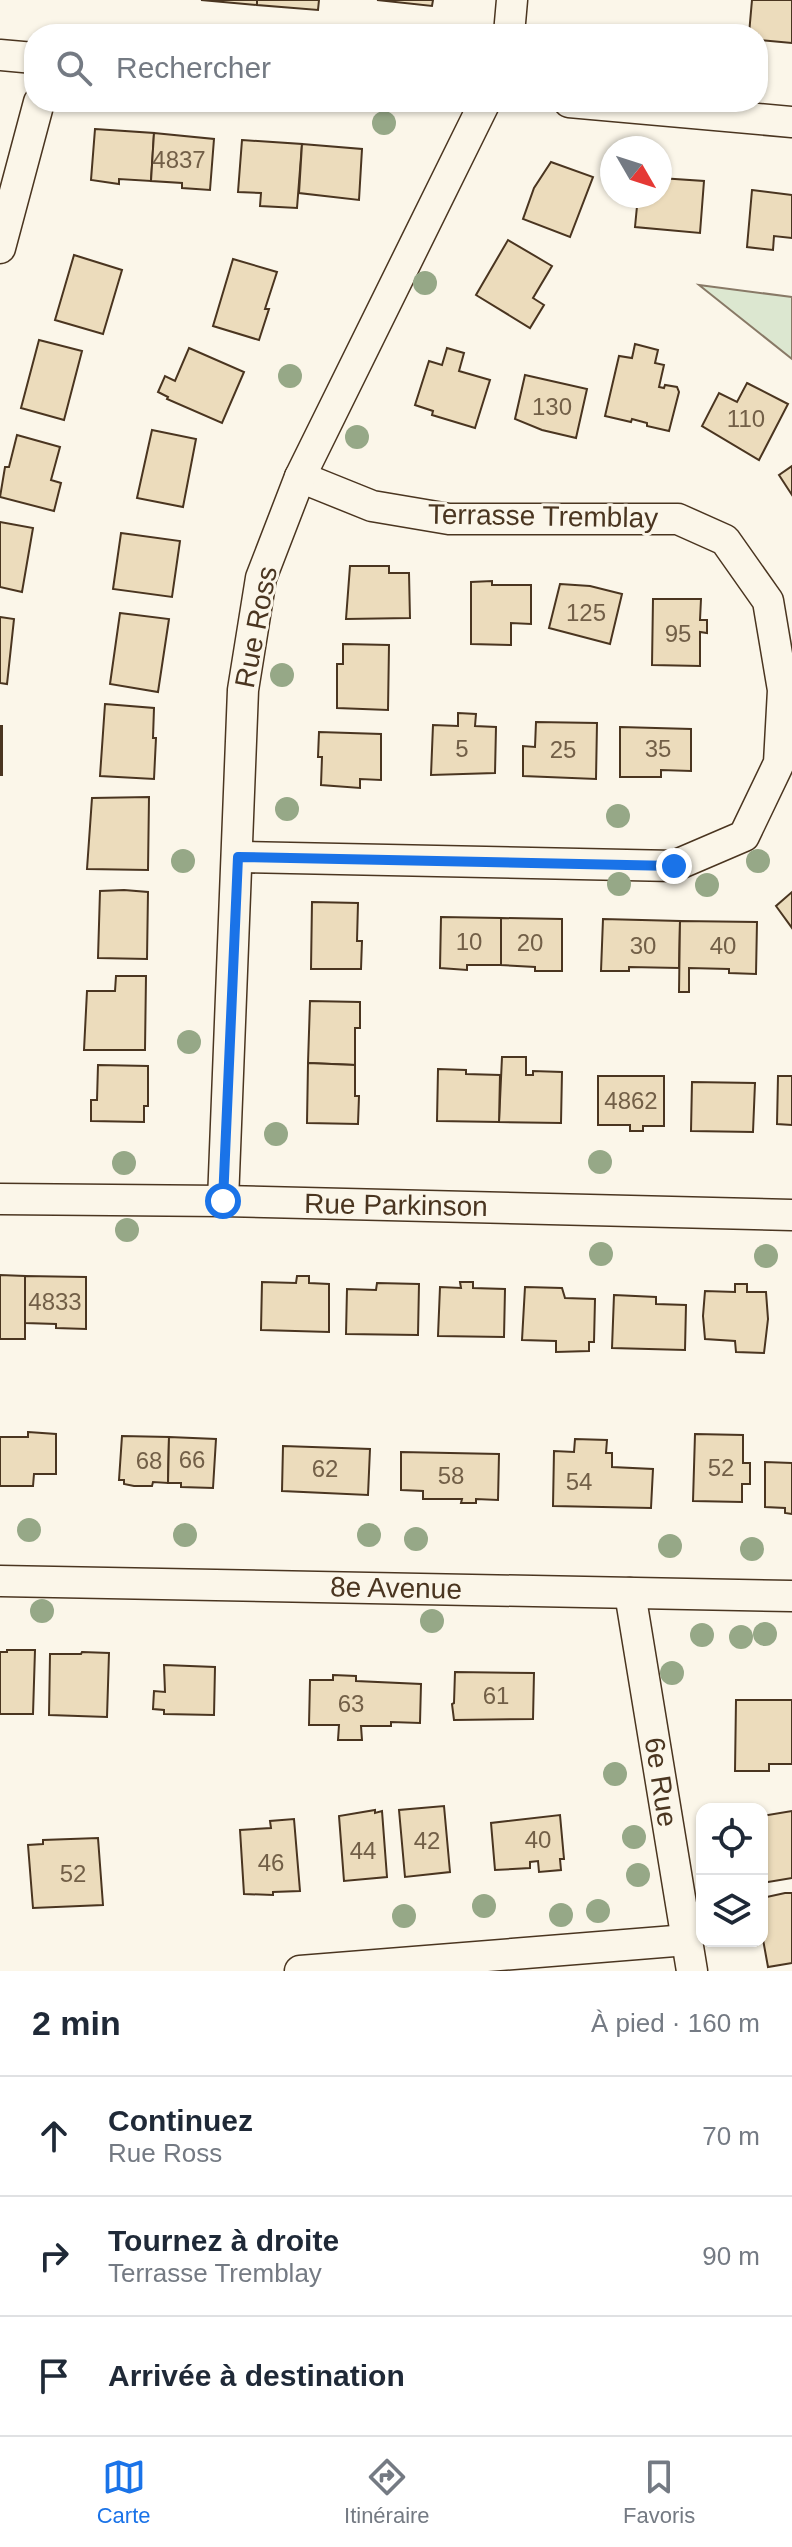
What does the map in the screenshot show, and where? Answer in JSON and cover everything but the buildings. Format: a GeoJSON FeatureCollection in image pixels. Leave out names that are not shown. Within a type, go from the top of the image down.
{"type":"FeatureCollection","features":[{"type":"Feature","properties":{"kind":"street"},"geometry":{"type":"LineString","coordinates":[[510,24],[512,0]]}},
{"type":"Feature","properties":{"kind":"street"},"geometry":{"type":"LineString","coordinates":[[0,55],[24,57]]}},
{"type":"Feature","properties":{"kind":"street"},"geometry":{"type":"LineString","coordinates":[[0,248],[36,112]]}},
{"type":"Feature","properties":{"kind":"street","name":"Rue Ross"},"geometry":{"type":"LineString","coordinates":[[223,1201],[243,690],[261,578],[300,477],[480,112]]}},
{"type":"Feature","properties":{"kind":"street"},"geometry":{"type":"LineString","coordinates":[[680,112],[792,122]]}},
{"type":"Feature","properties":{"kind":"street","name":"Terrasse Tremblay"},"geometry":{"type":"LineString","coordinates":[[238,857],[674,866],[744,836],[779,763],[783,690],[768,601],[725,540],[678,519],[449,519],[372,506],[300,477]]}},
{"type":"Feature","properties":{"kind":"street","name":"Rue Parkinson"},"geometry":{"type":"LineString","coordinates":[[0,1199],[223,1201],[792,1215]]}},
{"type":"Feature","properties":{"kind":"street","name":"8e Avenue"},"geometry":{"type":"LineString","coordinates":[[0,1581],[792,1596]]}},
{"type":"Feature","properties":{"kind":"street","name":"6e Rue"},"geometry":{"type":"LineString","coordinates":[[630,1593],[692,1971]]}},
{"type":"Feature","properties":{"kind":"street"},"geometry":{"type":"LineString","coordinates":[[300,1971],[687,1940]]}},
{"type":"Feature","properties":{"kind":"green space"},"geometry":{"type":"Polygon","coordinates":[[[699,285],[792,297],[792,359],[699,285]]]}},
{"type":"Feature","properties":{"kind":"route"},"geometry":{"type":"LineString","coordinates":[[223,1201],[238,857],[674,866]]}}]}
